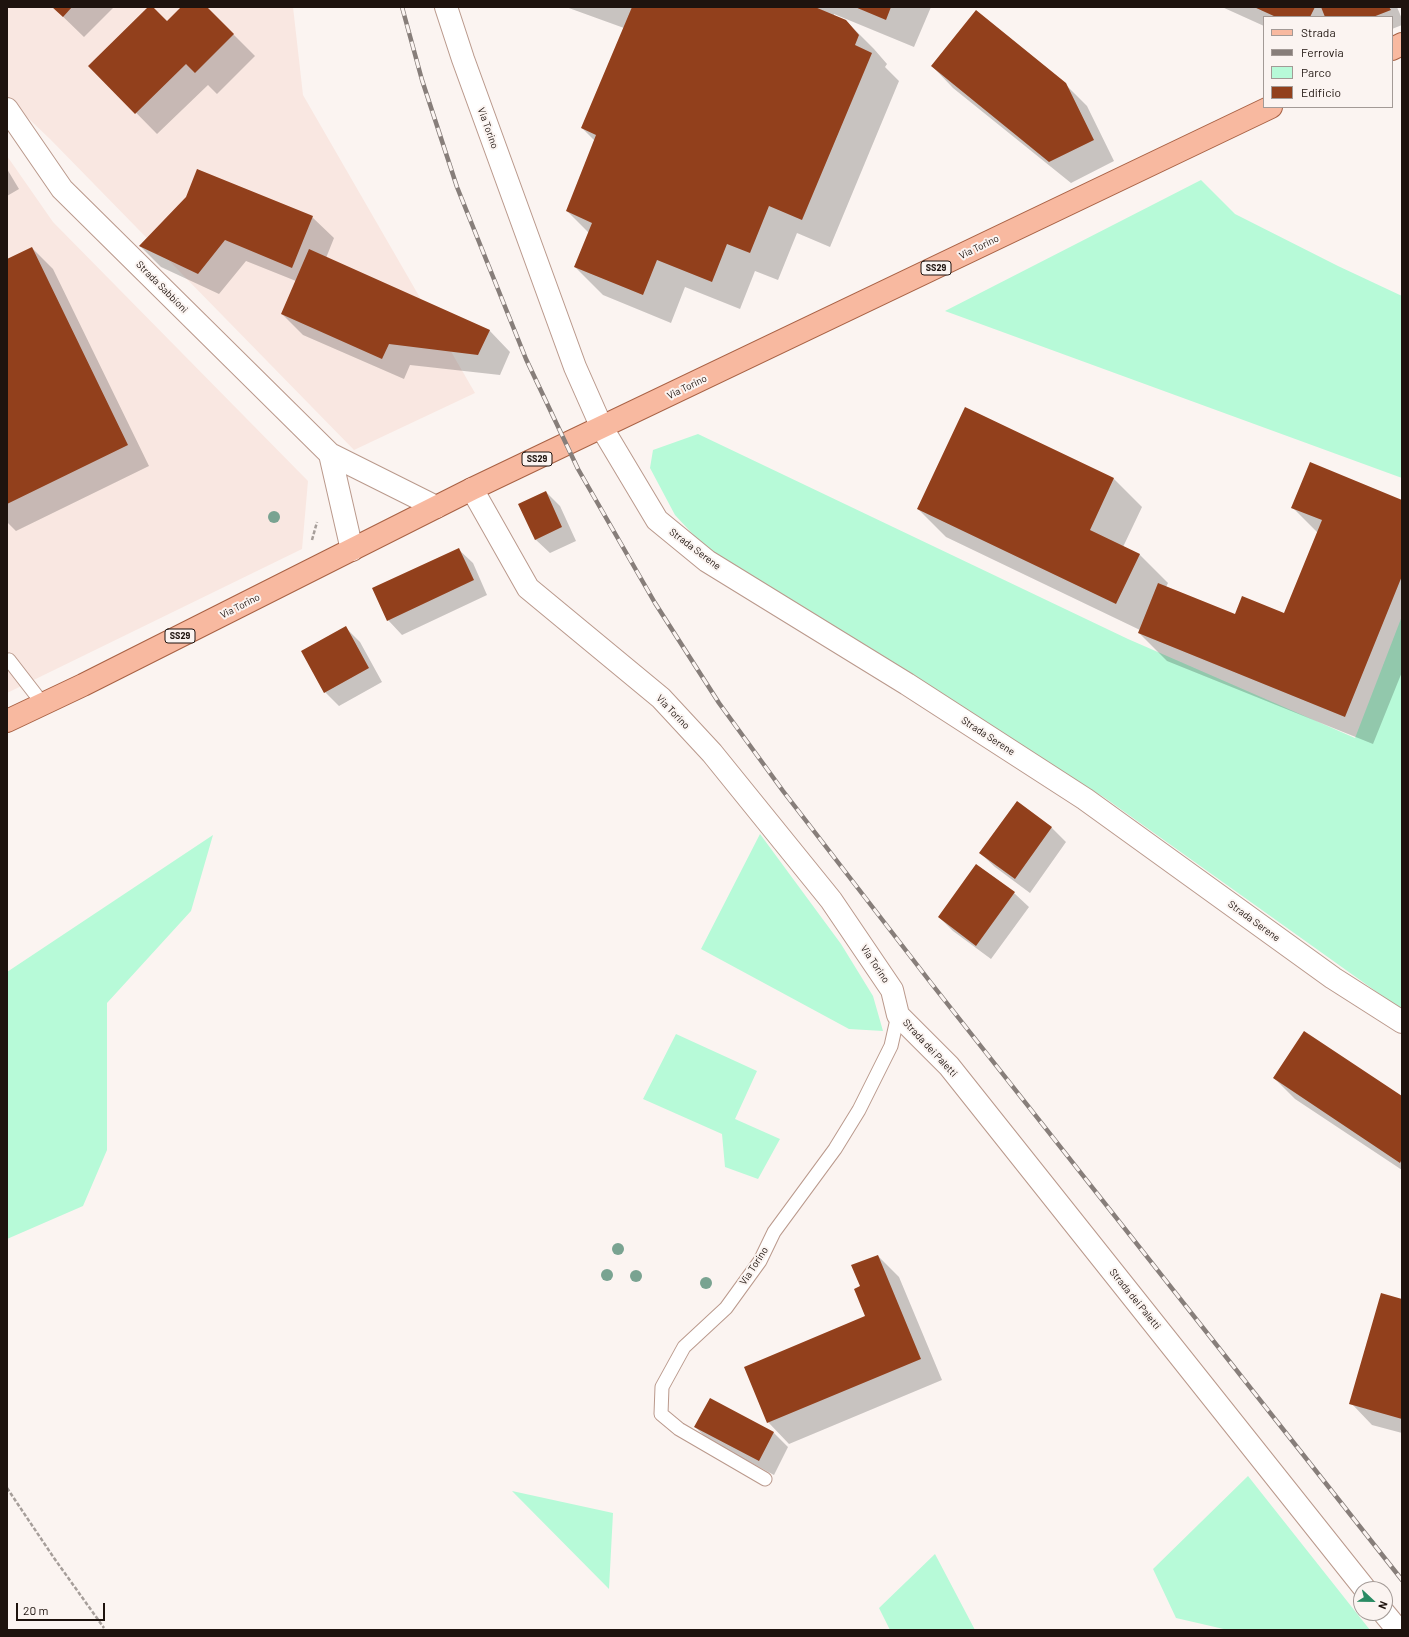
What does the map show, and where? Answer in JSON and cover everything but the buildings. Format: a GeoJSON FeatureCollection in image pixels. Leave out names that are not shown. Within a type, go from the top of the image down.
{"type":"FeatureCollection","features":[{"type":"Feature","properties":{"kind":"main road"},"geometry":{"type":"LineString","coordinates":[[1393,48],[1402,44]]}},
{"type":"Feature","properties":{"kind":"main road","name":"Via Torino"},"geometry":{"type":"LineString","coordinates":[[7,721],[472,489],[1269,108]]}},
{"type":"Feature","properties":{"kind":"street","name":"Via Torino"},"geometry":{"type":"LineString","coordinates":[[446,7],[575,367],[602,428]]}},
{"type":"Feature","properties":{"kind":"street","name":"Strada Sabbioni"},"geometry":{"type":"LineString","coordinates":[[7,109],[62,189],[330,454],[436,507]]}},
{"type":"Feature","properties":{"kind":"street","name":"Strada Serene"},"geometry":{"type":"LineString","coordinates":[[602,428],[657,520],[707,561],[907,684],[1085,799],[1333,978],[1402,1022]]}},
{"type":"Feature","properties":{"kind":"street"},"geometry":{"type":"LineString","coordinates":[[330,454],[352,550]]}},
{"type":"Feature","properties":{"kind":"street","name":"Via Torino"},"geometry":{"type":"LineString","coordinates":[[472,489],[528,588],[661,698],[712,753],[826,894],[892,990],[898,1015]]}},
{"type":"Feature","properties":{"kind":"street","name":"Strada dei Paletti"},"geometry":{"type":"LineString","coordinates":[[898,1015],[949,1066],[1359,1581]]}},
{"type":"Feature","properties":{"kind":"street"},"geometry":{"type":"LineString","coordinates":[[1391,1621],[1398,1630]]}},
{"type":"Feature","properties":{"kind":"lane"},"geometry":{"type":"LineString","coordinates":[[7,661],[9,660],[43,704]]}},
{"type":"Feature","properties":{"kind":"lane","name":"Via Torino"},"geometry":{"type":"LineString","coordinates":[[765,1479],[679,1429],[660,1414],[662,1387],[684,1347],[726,1308],[760,1261],[774,1232],[835,1149],[859,1110],[892,1046],[898,1015]]}},
{"type":"Feature","properties":{"kind":"path"},"geometry":{"type":"LineString","coordinates":[[7,1488],[54,1558],[104,1628]]}},
{"type":"Feature","properties":{"kind":"shaded area"},"geometry":{"type":"Polygon","coordinates":[[[7,7],[293,7],[303,95],[475,393],[354,450],[50,139],[7,98],[7,7]]]}},
{"type":"Feature","properties":{"kind":"shaded area"},"geometry":{"type":"Polygon","coordinates":[[[7,156],[53,222],[308,481],[302,549],[7,693],[7,156]]]}},
{"type":"Feature","properties":{"kind":"green space"},"geometry":{"type":"Polygon","coordinates":[[[1201,180],[1235,214],[1338,266],[1402,296],[1402,478],[945,311],[1201,180]]]}},
{"type":"Feature","properties":{"kind":"green space"},"geometry":{"type":"Polygon","coordinates":[[[698,434],[1128,639],[1355,738],[1402,616],[1402,1010],[1105,798],[754,579],[712,555],[675,515],[650,468],[653,450],[698,434]]]}},
{"type":"Feature","properties":{"kind":"green space"},"geometry":{"type":"Polygon","coordinates":[[[760,834],[841,944],[873,996],[883,1031],[849,1029],[701,949],[760,834]]]}},
{"type":"Feature","properties":{"kind":"green space"},"geometry":{"type":"Polygon","coordinates":[[[213,835],[191,911],[107,1003],[107,1150],[83,1206],[7,1239],[7,972],[213,835]]]}},
{"type":"Feature","properties":{"kind":"green space"},"geometry":{"type":"Polygon","coordinates":[[[676,1034],[757,1071],[735,1119],[780,1139],[758,1179],[725,1167],[722,1134],[643,1099],[676,1034]]]}},
{"type":"Feature","properties":{"kind":"green space"},"geometry":{"type":"Polygon","coordinates":[[[1248,1476],[1353,1609],[1353,1621],[1363,1621],[1370,1630],[1228,1630],[1176,1618],[1153,1569],[1248,1476]]]}},
{"type":"Feature","properties":{"kind":"green space"},"geometry":{"type":"Polygon","coordinates":[[[512,1491],[613,1513],[609,1589],[512,1491]]]}},
{"type":"Feature","properties":{"kind":"green space"},"geometry":{"type":"Polygon","coordinates":[[[935,1554],[975,1630],[890,1630],[879,1608],[935,1554]]]}},
{"type":"Feature","properties":{"kind":"railway"},"geometry":{"type":"LineString","coordinates":[[402,7],[422,80],[457,187],[526,359],[578,469],[655,603],[719,703],[783,791],[931,983],[1402,1580]]}}]}
